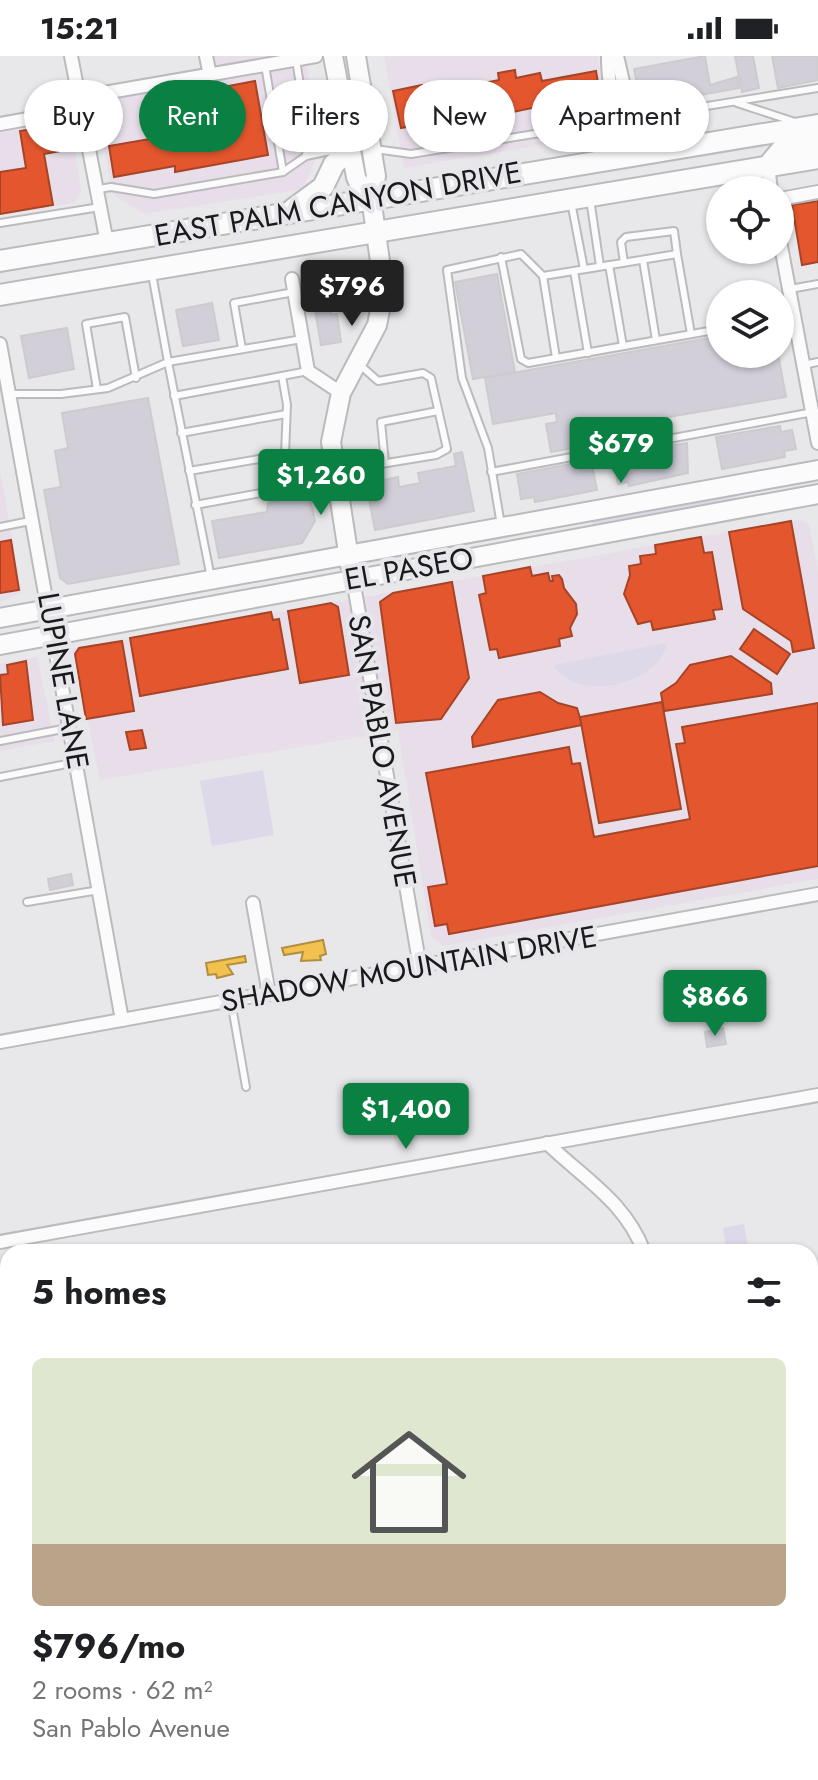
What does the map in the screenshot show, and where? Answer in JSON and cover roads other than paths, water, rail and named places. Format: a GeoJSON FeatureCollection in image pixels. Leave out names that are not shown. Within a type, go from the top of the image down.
{"type":"FeatureCollection","features":[{"type":"Feature","properties":{"kind":"main road"},"geometry":{"type":"LineString","coordinates":[[768,166],[775,153],[815,130]]}},
{"type":"Feature","properties":{"kind":"main road","name":"EAST PALM CANYON DRIVE"},"geometry":{"type":"LineString","coordinates":[[0,261],[371,197],[815,130]]}},
{"type":"Feature","properties":{"kind":"main road"},"geometry":{"type":"LineString","coordinates":[[291,210],[323,187],[334,164],[347,152]]}},
{"type":"Feature","properties":{"kind":"main road","name":"EAST PALM CANYON DRIVE"},"geometry":{"type":"LineString","coordinates":[[0,295],[818,158]]}},
{"type":"Feature","properties":{"kind":"street"},"geometry":{"type":"LineString","coordinates":[[71,56],[77,80]]}},
{"type":"Feature","properties":{"kind":"street"},"geometry":{"type":"LineString","coordinates":[[206,56],[210,75]]}},
{"type":"Feature","properties":{"kind":"street"},"geometry":{"type":"LineString","coordinates":[[123,94],[316,56]]}},
{"type":"Feature","properties":{"kind":"street","name":"SAN PABLO AVENUE"},"geometry":{"type":"LineString","coordinates":[[333,56],[338,80]]}},
{"type":"Feature","properties":{"kind":"street","name":"SAN PABLO AVENUE"},"geometry":{"type":"LineString","coordinates":[[356,56],[360,80]]}},
{"type":"Feature","properties":{"kind":"street"},"geometry":{"type":"LineString","coordinates":[[608,56],[611,80]]}},
{"type":"Feature","properties":{"kind":"street"},"geometry":{"type":"LineString","coordinates":[[617,56],[623,80]]}},
{"type":"Feature","properties":{"kind":"street"},"geometry":{"type":"LineString","coordinates":[[0,124],[24,118]]}},
{"type":"Feature","properties":{"kind":"street"},"geometry":{"type":"LineString","coordinates":[[92,152],[107,243]]}},
{"type":"Feature","properties":{"kind":"street","name":"SAN PABLO AVENUE"},"geometry":{"type":"LineString","coordinates":[[351,152],[356,179],[362,191],[371,197]]}},
{"type":"Feature","properties":{"kind":"street","name":"SAN PABLO AVENUE"},"geometry":{"type":"LineString","coordinates":[[372,152],[376,187],[371,197],[384,290],[377,325],[341,393],[331,442],[420,967]]}},
{"type":"Feature","properties":{"kind":"street"},"geometry":{"type":"LineString","coordinates":[[768,166],[769,176]]}},
{"type":"Feature","properties":{"kind":"street"},"geometry":{"type":"LineString","coordinates":[[794,196],[818,192]]}},
{"type":"Feature","properties":{"kind":"street"},"geometry":{"type":"LineString","coordinates":[[293,286],[308,371],[341,393]]}},
{"type":"Feature","properties":{"kind":"street"},"geometry":{"type":"LineString","coordinates":[[794,316],[818,443]]}},
{"type":"Feature","properties":{"kind":"street","name":"LUPINE LANE"},"geometry":{"type":"LineString","coordinates":[[0,344],[4,381],[10,394],[34,521],[122,1020]]}},
{"type":"Feature","properties":{"kind":"street","name":"EL PASEO"},"geometry":{"type":"LineString","coordinates":[[0,618],[585,513],[814,484]]}},
{"type":"Feature","properties":{"kind":"street","name":"EL PASEO"},"geometry":{"type":"LineString","coordinates":[[0,645],[701,516],[814,484]]}},
{"type":"Feature","properties":{"kind":"street"},"geometry":{"type":"LineString","coordinates":[[585,513],[581,526],[591,536]]}},
{"type":"Feature","properties":{"kind":"street"},"geometry":{"type":"LineString","coordinates":[[554,519],[566,529],[558,542]]}},
{"type":"Feature","properties":{"kind":"street","name":"SHADOW MOUNTAIN DRIVE"},"geometry":{"type":"LineString","coordinates":[[0,1042],[818,894]]}},
{"type":"Feature","properties":{"kind":"street"},"geometry":{"type":"LineString","coordinates":[[253,903],[269,994]]}},
{"type":"Feature","properties":{"kind":"street"},"geometry":{"type":"LineString","coordinates":[[0,1242],[818,1095]]}},
{"type":"Feature","properties":{"kind":"street"},"geometry":{"type":"LineString","coordinates":[[547,1143],[583,1171],[615,1204],[640,1244]]}},
{"type":"Feature","properties":{"kind":"lane"},"geometry":{"type":"LineString","coordinates":[[296,60],[308,134],[306,156]]}},
{"type":"Feature","properties":{"kind":"lane"},"geometry":{"type":"LineString","coordinates":[[265,65],[283,172]]}},
{"type":"Feature","properties":{"kind":"lane"},"geometry":{"type":"LineString","coordinates":[[709,106],[818,88]]}},
{"type":"Feature","properties":{"kind":"lane"},"geometry":{"type":"LineString","coordinates":[[732,102],[815,130]]}},
{"type":"Feature","properties":{"kind":"lane"},"geometry":{"type":"LineString","coordinates":[[388,151],[411,154],[531,135]]}},
{"type":"Feature","properties":{"kind":"lane"},"geometry":{"type":"LineString","coordinates":[[99,189],[111,187],[154,194],[283,172],[306,156],[324,152]]}},
{"type":"Feature","properties":{"kind":"lane"},"geometry":{"type":"LineString","coordinates":[[580,200],[600,266]]}},
{"type":"Feature","properties":{"kind":"lane"},"geometry":{"type":"LineString","coordinates":[[580,200],[584,269]]}},
{"type":"Feature","properties":{"kind":"lane"},"geometry":{"type":"LineString","coordinates":[[0,223],[100,207]]}},
{"type":"Feature","properties":{"kind":"lane"},"geometry":{"type":"LineString","coordinates":[[624,263],[621,242],[626,237],[667,229],[674,231],[691,334]]}},
{"type":"Feature","properties":{"kind":"lane"},"geometry":{"type":"LineString","coordinates":[[502,528],[488,448],[462,378],[447,276],[453,267],[521,254],[543,276],[556,358]]}},
{"type":"Feature","properties":{"kind":"lane"},"geometry":{"type":"LineString","coordinates":[[543,276],[677,254]]}},
{"type":"Feature","properties":{"kind":"lane"},"geometry":{"type":"LineString","coordinates":[[501,257],[521,359],[528,363],[706,331]]}},
{"type":"Feature","properties":{"kind":"lane"},"geometry":{"type":"LineString","coordinates":[[643,260],[656,340]]}},
{"type":"Feature","properties":{"kind":"lane"},"geometry":{"type":"LineString","coordinates":[[609,265],[623,346]]}},
{"type":"Feature","properties":{"kind":"lane"},"geometry":{"type":"LineString","coordinates":[[152,271],[211,581]]}},
{"type":"Feature","properties":{"kind":"lane"},"geometry":{"type":"LineString","coordinates":[[574,271],[588,353]]}},
{"type":"Feature","properties":{"kind":"lane"},"geometry":{"type":"LineString","coordinates":[[794,288],[818,284]]}},
{"type":"Feature","properties":{"kind":"lane"},"geometry":{"type":"LineString","coordinates":[[242,349],[234,303],[293,286]]}},
{"type":"Feature","properties":{"kind":"lane"},"geometry":{"type":"LineString","coordinates":[[97,389],[86,324],[125,317],[136,378]]}},
{"type":"Feature","properties":{"kind":"lane"},"geometry":{"type":"LineString","coordinates":[[10,394],[97,389],[136,378],[168,362],[302,339]]}},
{"type":"Feature","properties":{"kind":"lane"},"geometry":{"type":"LineString","coordinates":[[336,471],[447,449],[431,378],[423,373],[378,381],[357,362]]}},
{"type":"Feature","properties":{"kind":"lane"},"geometry":{"type":"LineString","coordinates":[[803,365],[818,362]]}},
{"type":"Feature","properties":{"kind":"lane"},"geometry":{"type":"LineString","coordinates":[[174,396],[308,371]]}},
{"type":"Feature","properties":{"kind":"lane"},"geometry":{"type":"LineString","coordinates":[[189,471],[285,454],[286,414],[282,376]]}},
{"type":"Feature","properties":{"kind":"lane"},"geometry":{"type":"LineString","coordinates":[[385,463],[381,422],[438,411]]}},
{"type":"Feature","properties":{"kind":"lane"},"geometry":{"type":"LineString","coordinates":[[491,472],[813,412]]}},
{"type":"Feature","properties":{"kind":"lane"},"geometry":{"type":"LineString","coordinates":[[181,433],[286,414]]}},
{"type":"Feature","properties":{"kind":"lane"},"geometry":{"type":"LineString","coordinates":[[195,505],[272,491],[265,458]]}},
{"type":"Feature","properties":{"kind":"lane"},"geometry":{"type":"LineString","coordinates":[[0,527],[34,521]]}},
{"type":"Feature","properties":{"kind":"lane"},"geometry":{"type":"LineString","coordinates":[[0,741],[71,727]]}},
{"type":"Feature","properties":{"kind":"lane"},"geometry":{"type":"LineString","coordinates":[[0,777],[77,762]]}},
{"type":"Feature","properties":{"kind":"lane"},"geometry":{"type":"LineString","coordinates":[[27,902],[100,890]]}},
{"type":"Feature","properties":{"kind":"lane"},"geometry":{"type":"LineString","coordinates":[[231,1001],[246,1087]]}}]}
